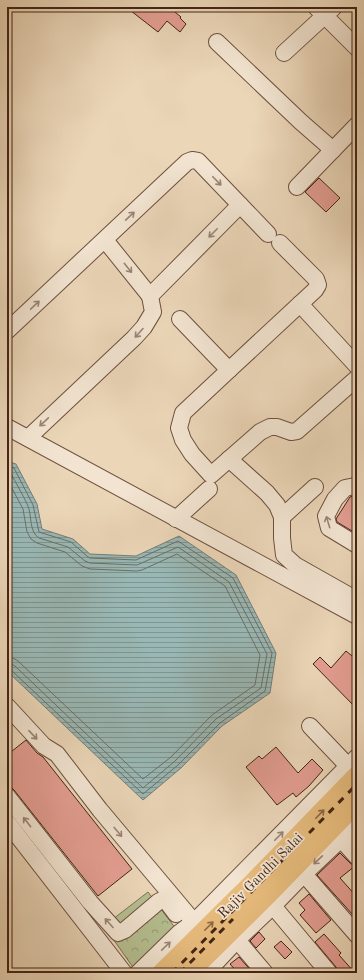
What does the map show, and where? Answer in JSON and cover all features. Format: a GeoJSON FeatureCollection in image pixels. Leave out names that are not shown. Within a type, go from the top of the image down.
{"type":"FeatureCollection","features":[{"type":"Feature","properties":{"kind":"main road","name":"Rajiv Gandhi Salai"},"geometry":{"type":"LineString","coordinates":[[162,973],[262,863],[354,766]]}},
{"type":"Feature","properties":{"kind":"main road","name":"Rajiv Gandhi Salai"},"geometry":{"type":"LineString","coordinates":[[188,973],[269,901],[357,802]]}},
{"type":"Feature","properties":{"kind":"street"},"geometry":{"type":"LineString","coordinates":[[284,54],[325,10],[357,48]]}},
{"type":"Feature","properties":{"kind":"street"},"geometry":{"type":"LineString","coordinates":[[217,42],[301,122],[333,150]]}},
{"type":"Feature","properties":{"kind":"street"},"geometry":{"type":"LineString","coordinates":[[297,187],[357,125]]}},
{"type":"Feature","properties":{"kind":"street"},"geometry":{"type":"LineString","coordinates":[[7,331],[187,162],[192,160],[198,161],[240,205],[316,279],[318,285],[315,290],[183,413],[178,428],[183,440],[192,454],[211,475],[260,432],[270,427],[277,427],[291,432],[297,431],[357,378]]}},
{"type":"Feature","properties":{"kind":"street"},"geometry":{"type":"LineString","coordinates":[[150,296],[240,205]]}},
{"type":"Feature","properties":{"kind":"street"},"geometry":{"type":"LineString","coordinates":[[28,438],[134,338],[144,327],[153,312],[150,296],[105,240]]}},
{"type":"Feature","properties":{"kind":"street"},"geometry":{"type":"LineString","coordinates":[[300,304],[357,366]]}},
{"type":"Feature","properties":{"kind":"street"},"geometry":{"type":"LineString","coordinates":[[180,319],[229,370]]}},
{"type":"Feature","properties":{"kind":"street"},"geometry":{"type":"LineString","coordinates":[[7,427],[357,616]]}},
{"type":"Feature","properties":{"kind":"street"},"geometry":{"type":"LineString","coordinates":[[229,459],[267,493],[277,505],[282,517],[284,555],[295,565],[357,600]]}},
{"type":"Feature","properties":{"kind":"street"},"geometry":{"type":"LineString","coordinates":[[282,517],[315,487]]}},
{"type":"Feature","properties":{"kind":"street"},"geometry":{"type":"LineString","coordinates":[[357,487],[345,488],[335,499],[326,516],[328,528],[357,545]]}},
{"type":"Feature","properties":{"kind":"street"},"geometry":{"type":"LineString","coordinates":[[176,519],[209,489]]}},
{"type":"Feature","properties":{"kind":"street"},"geometry":{"type":"LineString","coordinates":[[7,706],[44,746],[58,754],[190,925]]}},
{"type":"Feature","properties":{"kind":"street"},"geometry":{"type":"LineString","coordinates":[[310,726],[354,766]]}},
{"type":"Feature","properties":{"kind":"street"},"geometry":{"type":"LineString","coordinates":[[7,796],[90,902],[118,933],[125,930],[162,900],[167,902],[190,925]]}},
{"type":"Feature","properties":{"kind":"street"},"geometry":{"type":"LineString","coordinates":[[7,822],[124,973]]}},
{"type":"Feature","properties":{"kind":"street"},"geometry":{"type":"LineString","coordinates":[[206,973],[237,940],[269,901],[304,874],[357,824]]}},
{"type":"Feature","properties":{"kind":"street"},"geometry":{"type":"LineString","coordinates":[[341,839],[357,857]]}},
{"type":"Feature","properties":{"kind":"street"},"geometry":{"type":"LineString","coordinates":[[138,973],[179,933],[262,863]]}},
{"type":"Feature","properties":{"kind":"street"},"geometry":{"type":"LineString","coordinates":[[304,874],[357,935]]}},
{"type":"Feature","properties":{"kind":"street"},"geometry":{"type":"LineString","coordinates":[[269,901],[329,973]]}},
{"type":"Feature","properties":{"kind":"street"},"geometry":{"type":"LineString","coordinates":[[237,940],[265,973]]}},
{"type":"Feature","properties":{"kind":"green space"},"geometry":{"type":"Polygon","coordinates":[[[148,892],[179,933],[137,973],[104,926],[148,892]]]}},
{"type":"Feature","properties":{"kind":"water"},"geometry":{"type":"Polygon","coordinates":[[[7,461],[16,464],[37,504],[42,529],[73,539],[90,554],[136,556],[179,536],[236,575],[276,653],[270,693],[222,726],[181,768],[143,800],[7,671],[7,461]]]}},
{"type":"Feature","properties":{"kind":"building"},"geometry":{"type":"Polygon","coordinates":[[[126,7],[169,7],[181,17],[180,18],[186,24],[180,32],[167,21],[158,32],[126,7]]]}},
{"type":"Feature","properties":{"kind":"building"},"geometry":{"type":"Polygon","coordinates":[[[319,178],[340,198],[326,212],[305,192],[319,178]]]}},
{"type":"Feature","properties":{"kind":"building"},"geometry":{"type":"Polygon","coordinates":[[[353,496],[357,499],[357,534],[337,522],[336,519],[350,497],[353,496]]]}},
{"type":"Feature","properties":{"kind":"building"},"geometry":{"type":"Polygon","coordinates":[[[346,651],[357,660],[357,709],[313,664],[320,657],[331,668],[346,651]]]}},
{"type":"Feature","properties":{"kind":"building"},"geometry":{"type":"Polygon","coordinates":[[[26,740],[37,753],[43,757],[132,869],[98,896],[14,790],[11,787],[7,787],[7,755],[26,740]]]}},
{"type":"Feature","properties":{"kind":"building"},"geometry":{"type":"Polygon","coordinates":[[[276,747],[298,773],[312,759],[323,770],[309,786],[296,797],[293,793],[277,805],[246,767],[259,756],[262,759],[276,747]]]}},
{"type":"Feature","properties":{"kind":"building"},"geometry":{"type":"Polygon","coordinates":[[[340,853],[355,866],[340,878],[357,897],[357,911],[353,915],[317,875],[340,853]]]}},
{"type":"Feature","properties":{"kind":"building"},"geometry":{"type":"Polygon","coordinates":[[[309,894],[331,920],[316,933],[300,915],[305,910],[299,903],[309,894]]]}},
{"type":"Feature","properties":{"kind":"building"},"geometry":{"type":"Polygon","coordinates":[[[259,932],[265,939],[256,948],[250,941],[259,932]]]}},
{"type":"Feature","properties":{"kind":"building"},"geometry":{"type":"Polygon","coordinates":[[[324,934],[341,953],[339,955],[355,973],[338,973],[336,967],[315,942],[324,934]]]}},
{"type":"Feature","properties":{"kind":"building"},"geometry":{"type":"Polygon","coordinates":[[[281,941],[292,952],[285,959],[274,947],[281,941]]]}},
{"type":"Feature","properties":{"kind":"building"},"geometry":{"type":"Polygon","coordinates":[[[239,957],[253,973],[238,973],[230,964],[239,957]]]}},
{"type":"Feature","properties":{"kind":"railway"},"geometry":{"type":"LineString","coordinates":[[172,973],[357,784]]}},
{"type":"Feature","properties":{"kind":"railway"},"geometry":{"type":"LineString","coordinates":[[180,973],[233,919]]}}]}
